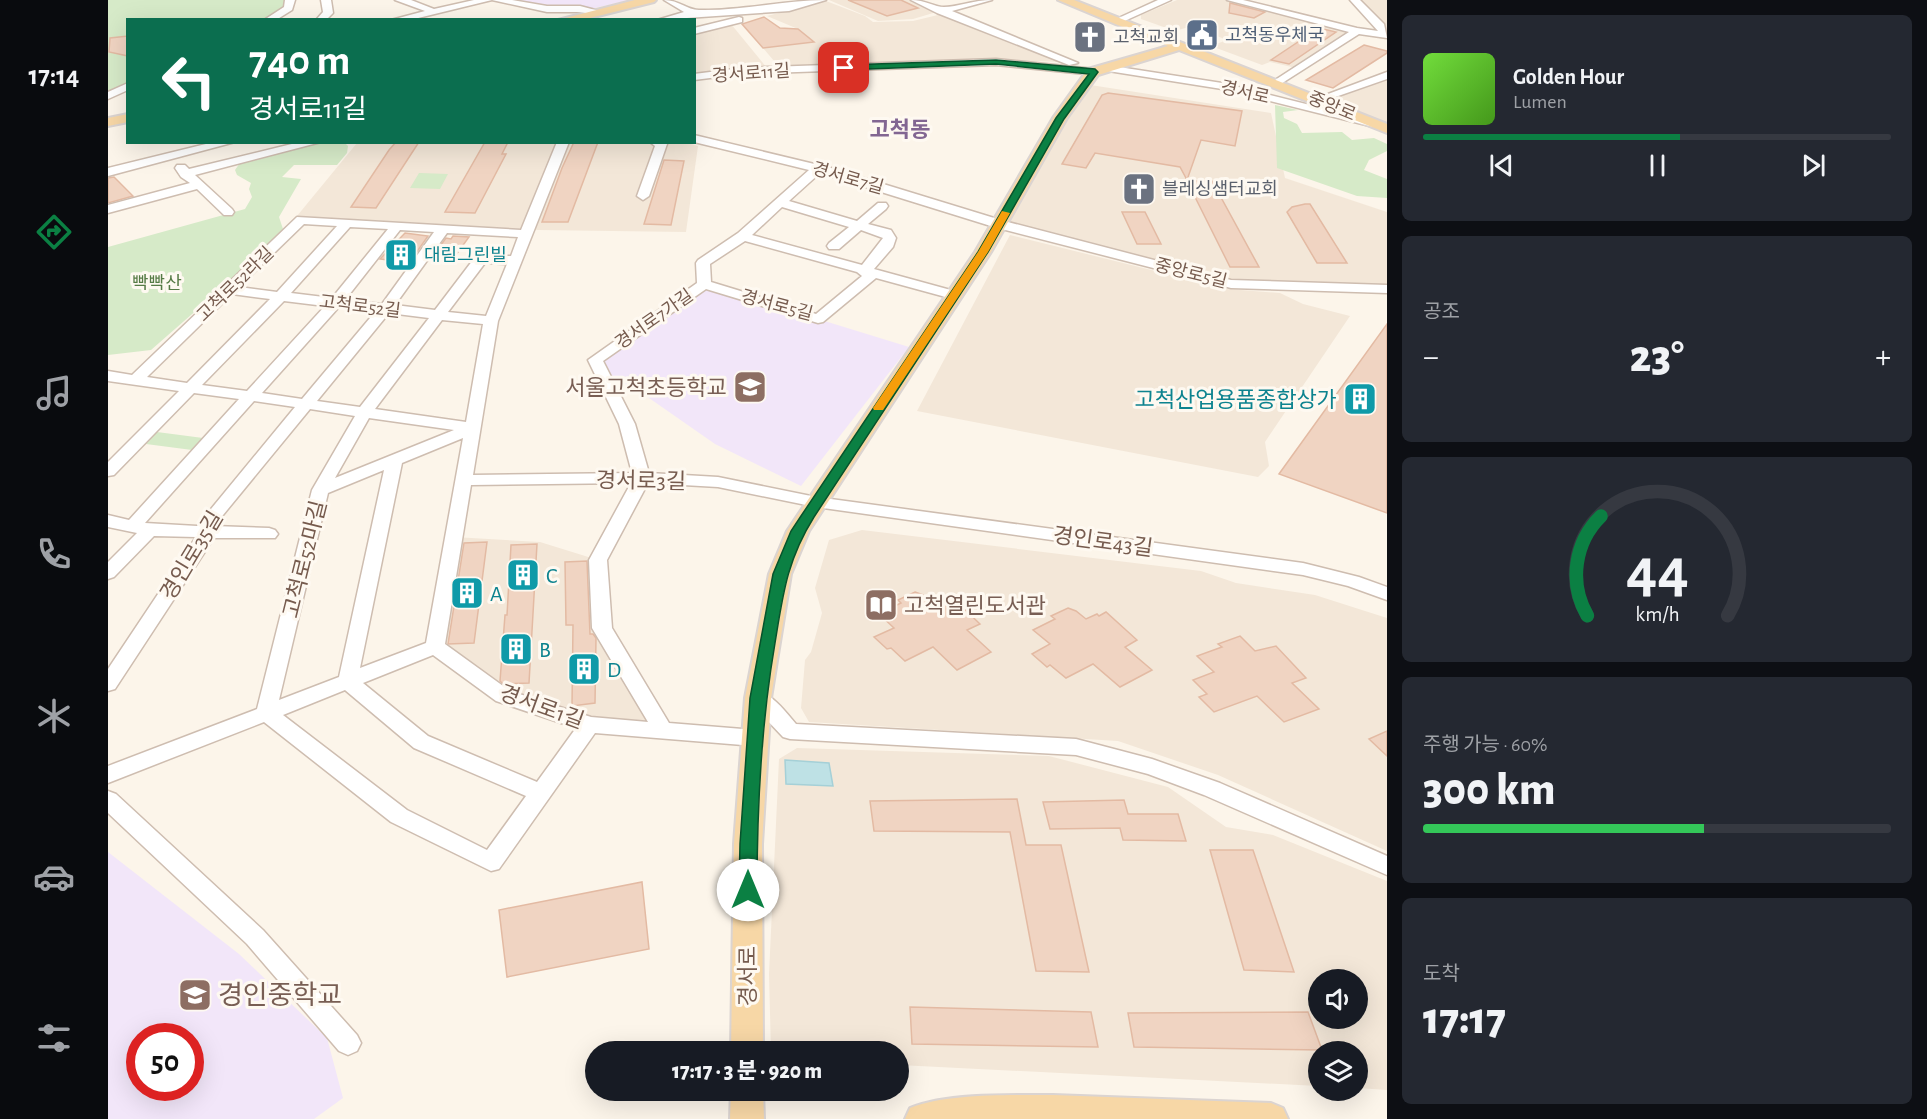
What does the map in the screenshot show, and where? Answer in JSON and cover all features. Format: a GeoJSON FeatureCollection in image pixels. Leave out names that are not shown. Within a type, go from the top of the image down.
{"type":"FeatureCollection","features":[{"type":"Feature","properties":{"kind":"main road"},"geometry":{"type":"LineString","coordinates":[[572,18],[650,0]]}},
{"type":"Feature","properties":{"kind":"main road","name":"중앙로"},"geometry":{"type":"LineString","coordinates":[[1065,0],[1384,127]]}},
{"type":"Feature","properties":{"kind":"main road"},"geometry":{"type":"LineString","coordinates":[[1098,71],[1180,46]]}},
{"type":"Feature","properties":{"kind":"main road","name":"경서로"},"geometry":{"type":"LineString","coordinates":[[747,1041],[748,844],[755,738],[758,698],[780,574],[798,531],[816,502],[999,224],[1060,118],[1098,71]]}},
{"type":"Feature","properties":{"kind":"main road"},"geometry":{"type":"LineString","coordinates":[[108,122],[126,118]]}},
{"type":"Feature","properties":{"kind":"main road"},"geometry":{"type":"LineString","coordinates":[[747,1101],[747,1119]]}},
{"type":"Feature","properties":{"kind":"main road"},"geometry":{"type":"LineString","coordinates":[[922,1119],[973,1112],[1054,1109],[1271,1119]]}},
{"type":"Feature","properties":{"kind":"street"},"geometry":{"type":"LineString","coordinates":[[272,18],[289,8],[290,0]]}},
{"type":"Feature","properties":{"kind":"street"},"geometry":{"type":"LineString","coordinates":[[322,18],[328,13],[326,0]]}},
{"type":"Feature","properties":{"kind":"street"},"geometry":{"type":"LineString","coordinates":[[400,0],[426,7],[442,18]]}},
{"type":"Feature","properties":{"kind":"street"},"geometry":{"type":"LineString","coordinates":[[403,18],[487,0]]}},
{"type":"Feature","properties":{"kind":"street"},"geometry":{"type":"LineString","coordinates":[[496,0],[547,9],[580,9],[598,12]]}},
{"type":"Feature","properties":{"kind":"street"},"geometry":{"type":"LineString","coordinates":[[669,0],[716,26]]}},
{"type":"Feature","properties":{"kind":"street"},"geometry":{"type":"LineString","coordinates":[[696,31],[821,0]]}},
{"type":"Feature","properties":{"kind":"street"},"geometry":{"type":"LineString","coordinates":[[916,0],[1098,71]]}},
{"type":"Feature","properties":{"kind":"street"},"geometry":{"type":"LineString","coordinates":[[940,11],[987,0]]}},
{"type":"Feature","properties":{"kind":"street"},"geometry":{"type":"LineString","coordinates":[[1117,21],[1166,0]]}},
{"type":"Feature","properties":{"kind":"street"},"geometry":{"type":"LineString","coordinates":[[1232,0],[1357,31],[1385,34]]}},
{"type":"Feature","properties":{"kind":"street"},"geometry":{"type":"LineString","coordinates":[[1355,0],[1385,34]]}},
{"type":"Feature","properties":{"kind":"street"},"geometry":{"type":"LineString","coordinates":[[670,18],[693,13],[731,13],[801,5]]}},
{"type":"Feature","properties":{"kind":"street","name":"중앙로"},"geometry":{"type":"LineString","coordinates":[[1276,84],[1357,31]]}},
{"type":"Feature","properties":{"kind":"street","name":"경서로11길"},"geometry":{"type":"LineString","coordinates":[[696,77],[741,71],[996,62],[1098,71]]}},
{"type":"Feature","properties":{"kind":"street","name":"경서로"},"geometry":{"type":"LineString","coordinates":[[1098,71],[1222,86],[1384,127]]}},
{"type":"Feature","properties":{"kind":"street"},"geometry":{"type":"LineString","coordinates":[[1317,100],[1387,75]]}},
{"type":"Feature","properties":{"kind":"street"},"geometry":{"type":"LineString","coordinates":[[108,96],[126,87]]}},
{"type":"Feature","properties":{"kind":"street","name":"경서로7길"},"geometry":{"type":"LineString","coordinates":[[696,139],[817,169],[999,224]]}},
{"type":"Feature","properties":{"kind":"street"},"geometry":{"type":"LineString","coordinates":[[185,174],[308,144]]}},
{"type":"Feature","properties":{"kind":"street"},"geometry":{"type":"LineString","coordinates":[[108,775],[435,647],[491,321],[562,144]]}},
{"type":"Feature","properties":{"kind":"street"},"geometry":{"type":"LineString","coordinates":[[643,196],[661,144]]}},
{"type":"Feature","properties":{"kind":"street"},"geometry":{"type":"LineString","coordinates":[[108,172],[204,146]]}},
{"type":"Feature","properties":{"kind":"street"},"geometry":{"type":"LineString","coordinates":[[204,146],[180,169],[228,212]]}},
{"type":"Feature","properties":{"kind":"street","name":"경서로7가길"},"geometry":{"type":"LineString","coordinates":[[642,478],[627,424],[595,360],[704,284],[703,263],[743,236],[817,169]]}},
{"type":"Feature","properties":{"kind":"street"},"geometry":{"type":"LineString","coordinates":[[108,209],[198,185]]}},
{"type":"Feature","properties":{"kind":"street"},"geometry":{"type":"LineString","coordinates":[[781,203],[886,233],[890,238],[888,244],[868,273]]}},
{"type":"Feature","properties":{"kind":"street"},"geometry":{"type":"LineString","coordinates":[[834,246],[882,206]]}},
{"type":"Feature","properties":{"kind":"street","name":"고척로52라길"},"geometry":{"type":"LineString","coordinates":[[135,380],[301,220],[527,234]]}},
{"type":"Feature","properties":{"kind":"street","name":"고척로52라길"},"geometry":{"type":"LineString","coordinates":[[188,388],[281,296],[347,223]]}},
{"type":"Feature","properties":{"kind":"street","name":"중앙로5길"},"geometry":{"type":"LineString","coordinates":[[999,224],[1231,284],[1387,289]]}},
{"type":"Feature","properties":{"kind":"street"},"geometry":{"type":"LineString","coordinates":[[108,573],[249,397],[335,303],[397,226]]}},
{"type":"Feature","properties":{"kind":"street"},"geometry":{"type":"LineString","coordinates":[[305,404],[386,309],[443,229]]}},
{"type":"Feature","properties":{"kind":"street"},"geometry":{"type":"LineString","coordinates":[[743,236],[868,273],[953,295]]}},
{"type":"Feature","properties":{"kind":"street"},"geometry":{"type":"LineString","coordinates":[[364,413],[481,259],[515,260]]}},
{"type":"Feature","properties":{"kind":"street","name":"경서로5길"},"geometry":{"type":"LineString","coordinates":[[704,284],[818,319],[868,273]]}},
{"type":"Feature","properties":{"kind":"street","name":"고척로52길"},"geometry":{"type":"LineString","coordinates":[[229,290],[491,321]]}},
{"type":"Feature","properties":{"kind":"street"},"geometry":{"type":"LineString","coordinates":[[111,380],[135,380],[473,428]]}},
{"type":"Feature","properties":{"kind":"street"},"geometry":{"type":"LineString","coordinates":[[108,471],[188,388]]}},
{"type":"Feature","properties":{"kind":"street","name":"경인로35길"},"geometry":{"type":"LineString","coordinates":[[108,684],[204,541],[207,532],[204,525],[305,404]]}},
{"type":"Feature","properties":{"kind":"street","name":"고척로52마길"},"geometry":{"type":"LineString","coordinates":[[266,713],[320,490],[364,413]]}},
{"type":"Feature","properties":{"kind":"street"},"geometry":{"type":"LineString","coordinates":[[320,490],[473,428]]}},
{"type":"Feature","properties":{"kind":"street"},"geometry":{"type":"LineString","coordinates":[[348,681],[394,460]]}},
{"type":"Feature","properties":{"kind":"street"},"geometry":{"type":"LineString","coordinates":[[642,478],[598,560],[602,628],[661,730]]}},
{"type":"Feature","properties":{"kind":"street","name":"경서로3길"},"geometry":{"type":"LineString","coordinates":[[464,480],[642,478],[718,482],[816,502]]}},
{"type":"Feature","properties":{"kind":"street","name":"경인로43길"},"geometry":{"type":"LineString","coordinates":[[816,502],[1304,569],[1353,581],[1387,594]]}},
{"type":"Feature","properties":{"kind":"street"},"geometry":{"type":"LineString","coordinates":[[108,522],[142,528],[269,534]]}},
{"type":"Feature","properties":{"kind":"street","name":"경서로1길"},"geometry":{"type":"LineString","coordinates":[[435,647],[503,696],[590,724],[755,738]]}},
{"type":"Feature","properties":{"kind":"street"},"geometry":{"type":"LineString","coordinates":[[348,681],[421,742],[540,793]]}},
{"type":"Feature","properties":{"kind":"street"},"geometry":{"type":"LineString","coordinates":[[758,698],[790,731],[1076,747],[1152,767],[1212,789],[1387,866]]}},
{"type":"Feature","properties":{"kind":"street"},"geometry":{"type":"LineString","coordinates":[[266,713],[399,816],[491,862],[590,724]]}},
{"type":"Feature","properties":{"kind":"street"},"geometry":{"type":"LineString","coordinates":[[108,800],[255,937],[348,1043]]}},
{"type":"Feature","properties":{"kind":"shaded area"},"geometry":{"type":"Polygon","coordinates":[[[496,0],[630,0],[586,10],[547,9],[496,0]]]}},
{"type":"Feature","properties":{"kind":"shaded area"},"geometry":{"type":"Polygon","coordinates":[[[829,0],[916,0],[940,11],[913,19],[878,21],[829,0]]]}},
{"type":"Feature","properties":{"kind":"shaded area"},"geometry":{"type":"Polygon","coordinates":[[[1177,0],[1225,0],[1352,31],[1296,68],[1270,62],[1262,65],[1211,46],[1227,40],[1192,26],[1175,31],[1141,19],[1141,15],[1177,0]]]}},
{"type":"Feature","properties":{"kind":"shaded area"},"geometry":{"type":"Polygon","coordinates":[[[1355,0],[1387,0],[1387,35],[1384,34],[1355,0]]]}},
{"type":"Feature","properties":{"kind":"shaded area"},"geometry":{"type":"Polygon","coordinates":[[[826,1],[865,16],[873,22],[913,21],[942,14],[1065,62],[1003,60],[780,68],[763,48],[813,41],[798,29],[767,16],[826,1]]]}},
{"type":"Feature","properties":{"kind":"shaded area"},"geometry":{"type":"Polygon","coordinates":[[[731,24],[767,68],[696,75],[696,33],[731,24]]]}},
{"type":"Feature","properties":{"kind":"shaded area"},"geometry":{"type":"Polygon","coordinates":[[[1387,75],[1387,129],[1317,100],[1387,75]]]}},
{"type":"Feature","properties":{"kind":"shaded area"},"geometry":{"type":"Polygon","coordinates":[[[1084,84],[1271,113],[1285,178],[1387,212],[1387,289],[1231,284],[999,224],[1084,84]]]}},
{"type":"Feature","properties":{"kind":"shaded area"},"geometry":{"type":"Polygon","coordinates":[[[356,144],[691,144],[698,146],[686,232],[538,230],[297,216],[356,144]]]}},
{"type":"Feature","properties":{"kind":"shaded area"},"geometry":{"type":"Polygon","coordinates":[[[1010,235],[1228,289],[1280,293],[1303,304],[1350,316],[1265,442],[1269,466],[1258,477],[917,411],[1010,235]]]}},
{"type":"Feature","properties":{"kind":"shaded area","name":"서울고척초등학교"},"geometry":{"type":"Polygon","coordinates":[[[704,284],[909,347],[801,486],[715,444],[649,398],[606,381],[595,360],[704,284]]]}},
{"type":"Feature","properties":{"kind":"shaded area"},"geometry":{"type":"Polygon","coordinates":[[[862,530],[1201,571],[1236,583],[1315,595],[1387,618],[1387,851],[1218,775],[1118,741],[809,722],[801,708],[805,660],[811,652],[822,613],[815,588],[829,540],[862,530]]]}},
{"type":"Feature","properties":{"kind":"shaded area"},"geometry":{"type":"Polygon","coordinates":[[[454,537],[540,542],[598,560],[602,628],[620,656],[649,728],[590,725],[503,696],[435,647],[454,537]]]}},
{"type":"Feature","properties":{"kind":"shaded area"},"geometry":{"type":"Polygon","coordinates":[[[797,748],[1049,756],[1168,787],[1226,827],[1273,835],[1387,881],[1387,1090],[1368,1089],[1368,1041],[1308,1041],[1308,1085],[909,1066],[909,1041],[771,1041],[769,974],[779,759],[797,748]]]}},
{"type":"Feature","properties":{"kind":"shaded area","name":"경인중학교"},"geometry":{"type":"Polygon","coordinates":[[[108,852],[239,954],[327,1038],[343,1098],[314,1119],[108,1119],[108,852]]]}},
{"type":"Feature","properties":{"kind":"green space"},"geometry":{"type":"Polygon","coordinates":[[[108,0],[290,0],[289,8],[270,18],[126,18],[126,87],[108,96],[108,0]]]}},
{"type":"Feature","properties":{"kind":"green space"},"geometry":{"type":"Polygon","coordinates":[[[1275,105],[1298,110],[1283,112],[1284,118],[1297,124],[1302,133],[1342,132],[1352,140],[1374,138],[1387,144],[1387,151],[1369,160],[1364,170],[1387,179],[1387,198],[1357,196],[1277,168],[1275,105]]]}},
{"type":"Feature","properties":{"kind":"green space","name":"빡빡산"},"geometry":{"type":"Polygon","coordinates":[[[312,144],[346,144],[348,146],[347,153],[337,165],[294,165],[282,177],[301,179],[279,217],[283,229],[257,257],[151,350],[108,355],[108,247],[245,209],[252,197],[249,189],[251,183],[237,175],[235,170],[242,160],[312,144]]]}},
{"type":"Feature","properties":{"kind":"green space"},"geometry":{"type":"Polygon","coordinates":[[[419,173],[448,174],[440,189],[410,188],[419,173]]]}},
{"type":"Feature","properties":{"kind":"green space"},"geometry":{"type":"Polygon","coordinates":[[[157,432],[203,438],[192,450],[146,444],[157,432]]]}},
{"type":"Feature","properties":{"kind":"water"},"geometry":{"type":"Polygon","coordinates":[[[785,760],[829,763],[833,786],[786,784],[785,760]]]}},
{"type":"Feature","properties":{"kind":"building"},"geometry":{"type":"Polygon","coordinates":[[[848,0],[901,0],[918,8],[887,16],[848,0]]]}},
{"type":"Feature","properties":{"kind":"building"},"geometry":{"type":"Polygon","coordinates":[[[1230,3],[1265,12],[1254,18],[1229,13],[1230,3]]]}},
{"type":"Feature","properties":{"kind":"building"},"geometry":{"type":"Polygon","coordinates":[[[764,17],[780,28],[798,29],[814,42],[763,48],[742,24],[764,17]]]}},
{"type":"Feature","properties":{"kind":"building"},"geometry":{"type":"Polygon","coordinates":[[[1319,28],[1336,32],[1289,64],[1271,60],[1319,28]]]}},
{"type":"Feature","properties":{"kind":"building"},"geometry":{"type":"Polygon","coordinates":[[[126,36],[126,56],[109,52],[110,38],[126,36]]]}},
{"type":"Feature","properties":{"kind":"building"},"geometry":{"type":"Polygon","coordinates":[[[1364,45],[1387,51],[1387,53],[1333,88],[1306,80],[1364,45]]]}},
{"type":"Feature","properties":{"kind":"building"},"geometry":{"type":"Polygon","coordinates":[[[1108,93],[1242,111],[1235,146],[1201,140],[1187,180],[1180,167],[1095,153],[1086,168],[1062,164],[1102,95],[1108,93]]]}},
{"type":"Feature","properties":{"kind":"building"},"geometry":{"type":"Polygon","coordinates":[[[394,144],[418,144],[376,208],[351,207],[394,144]]]}},
{"type":"Feature","properties":{"kind":"building"},"geometry":{"type":"Polygon","coordinates":[[[484,144],[507,144],[502,154],[506,154],[475,213],[445,212],[484,144]]]}},
{"type":"Feature","properties":{"kind":"building"},"geometry":{"type":"Polygon","coordinates":[[[573,144],[597,144],[568,222],[542,222],[573,144]]]}},
{"type":"Feature","properties":{"kind":"building"},"geometry":{"type":"Polygon","coordinates":[[[664,160],[684,161],[671,225],[644,224],[664,160]]]}},
{"type":"Feature","properties":{"kind":"building"},"geometry":{"type":"Polygon","coordinates":[[[114,177],[133,196],[108,203],[108,178],[114,177]]]}},
{"type":"Feature","properties":{"kind":"building"},"geometry":{"type":"Polygon","coordinates":[[[1187,181],[1212,181],[1259,267],[1230,267],[1187,181]]]}},
{"type":"Feature","properties":{"kind":"building"},"geometry":{"type":"Polygon","coordinates":[[[1310,204],[1347,263],[1317,263],[1287,212],[1292,207],[1310,204]]]}},
{"type":"Feature","properties":{"kind":"building"},"geometry":{"type":"Polygon","coordinates":[[[1122,212],[1145,212],[1161,244],[1137,244],[1122,212]]]}},
{"type":"Feature","properties":{"kind":"building"},"geometry":{"type":"Polygon","coordinates":[[[405,233],[428,236],[409,263],[380,259],[405,233]]]}},
{"type":"Feature","properties":{"kind":"building"},"geometry":{"type":"Polygon","coordinates":[[[453,236],[469,237],[453,259],[432,257],[446,238],[451,239],[453,236]]]}},
{"type":"Feature","properties":{"kind":"building","name":"고척산업용품종합상가"},"geometry":{"type":"Polygon","coordinates":[[[1387,324],[1387,513],[1279,474],[1387,324]]]}},
{"type":"Feature","properties":{"kind":"building","name":"A"},"geometry":{"type":"Polygon","coordinates":[[[487,542],[474,643],[448,644],[464,543],[487,542]]]}},
{"type":"Feature","properties":{"kind":"building"},"geometry":{"type":"Polygon","coordinates":[[[537,544],[529,683],[503,684],[500,681],[511,545],[537,544]]]}},
{"type":"Feature","properties":{"kind":"building"},"geometry":{"type":"Polygon","coordinates":[[[587,561],[590,634],[596,638],[595,703],[572,706],[573,625],[566,625],[565,562],[587,561]]]}},
{"type":"Feature","properties":{"kind":"building"},"geometry":{"type":"Polygon","coordinates":[[[915,592],[923,595],[932,603],[952,597],[980,624],[967,630],[991,652],[957,670],[933,647],[905,661],[891,648],[887,649],[874,637],[894,628],[879,614],[901,603],[898,600],[915,592]]]}},
{"type":"Feature","properties":{"kind":"building"},"geometry":{"type":"Polygon","coordinates":[[[1068,608],[1086,619],[1106,612],[1137,640],[1125,647],[1152,670],[1120,687],[1093,664],[1066,678],[1050,665],[1047,667],[1032,654],[1050,644],[1033,630],[1055,619],[1051,616],[1068,608]]]}},
{"type":"Feature","properties":{"kind":"building"},"geometry":{"type":"Polygon","coordinates":[[[1240,636],[1255,651],[1276,646],[1306,678],[1292,683],[1319,709],[1284,722],[1257,696],[1214,712],[1199,697],[1207,694],[1193,680],[1214,672],[1197,656],[1222,647],[1218,644],[1240,636]]]}},
{"type":"Feature","properties":{"kind":"building"},"geometry":{"type":"Polygon","coordinates":[[[1387,731],[1387,756],[1369,739],[1387,731]]]}},
{"type":"Feature","properties":{"kind":"building"},"geometry":{"type":"Polygon","coordinates":[[[1017,799],[1026,845],[1061,845],[1089,972],[1036,971],[1010,832],[874,831],[870,801],[1017,799]]]}},
{"type":"Feature","properties":{"kind":"building"},"geometry":{"type":"Polygon","coordinates":[[[1124,800],[1128,814],[1178,814],[1186,841],[1123,840],[1120,828],[1050,829],[1043,802],[1124,800]]]}},
{"type":"Feature","properties":{"kind":"building"},"geometry":{"type":"Polygon","coordinates":[[[1210,850],[1253,850],[1294,972],[1244,970],[1210,850]]]}},
{"type":"Feature","properties":{"kind":"building"},"geometry":{"type":"Polygon","coordinates":[[[642,882],[649,949],[507,977],[499,910],[642,882]]]}},
{"type":"Feature","properties":{"kind":"building"},"geometry":{"type":"Polygon","coordinates":[[[910,1007],[1091,1012],[1098,1047],[912,1044],[910,1007]]]}},
{"type":"Feature","properties":{"kind":"building"},"geometry":{"type":"Polygon","coordinates":[[[1308,1012],[1308,1029],[1314,1029],[1319,1041],[1308,1041],[1308,1050],[1134,1047],[1128,1013],[1308,1012]]]}},
{"type":"Feature","properties":{"kind":"slow traffic"},"geometry":{"type":"LineString","coordinates":[[879,408],[983,252],[1006,213]]}},
{"type":"Feature","properties":{"kind":"place","name":"고척동우체국"},"geometry":{"type":"Point","coordinates":[1202,35]}},
{"type":"Feature","properties":{"kind":"place","name":"고척교회"},"geometry":{"type":"Point","coordinates":[1090,37]}},
{"type":"Feature","properties":{"kind":"place","name":"블레싱샘터교회"},"geometry":{"type":"Point","coordinates":[1139,189]}},
{"type":"Feature","properties":{"kind":"place","name":"대림그린빌"},"geometry":{"type":"Point","coordinates":[401,255]}},
{"type":"Feature","properties":{"kind":"place","name":"서울고척초등학교"},"geometry":{"type":"Point","coordinates":[750,387]}},
{"type":"Feature","properties":{"kind":"place","name":"고척산업용품종합상가"},"geometry":{"type":"Point","coordinates":[1360,399]}},
{"type":"Feature","properties":{"kind":"place","name":"C"},"geometry":{"type":"Point","coordinates":[523,575]}},
{"type":"Feature","properties":{"kind":"place","name":"A"},"geometry":{"type":"Point","coordinates":[467,593]}},
{"type":"Feature","properties":{"kind":"place","name":"고척열린도서관"},"geometry":{"type":"Point","coordinates":[881,605]}},
{"type":"Feature","properties":{"kind":"place","name":"B"},"geometry":{"type":"Point","coordinates":[516,649]}},
{"type":"Feature","properties":{"kind":"place","name":"D"},"geometry":{"type":"Point","coordinates":[584,669]}},
{"type":"Feature","properties":{"kind":"place","name":"경인중학교"},"geometry":{"type":"Point","coordinates":[195,995]}},
{"type":"Feature","properties":{"kind":"district","name":"고척동"},"geometry":{"type":"Point","coordinates":[900,129]}},
{"type":"Feature","properties":{"kind":"route"},"geometry":{"type":"LineString","coordinates":[[748,890],[748,844],[758,698],[780,574],[798,531],[983,252],[1060,118],[1095,72],[996,62],[844,68]]}}]}
